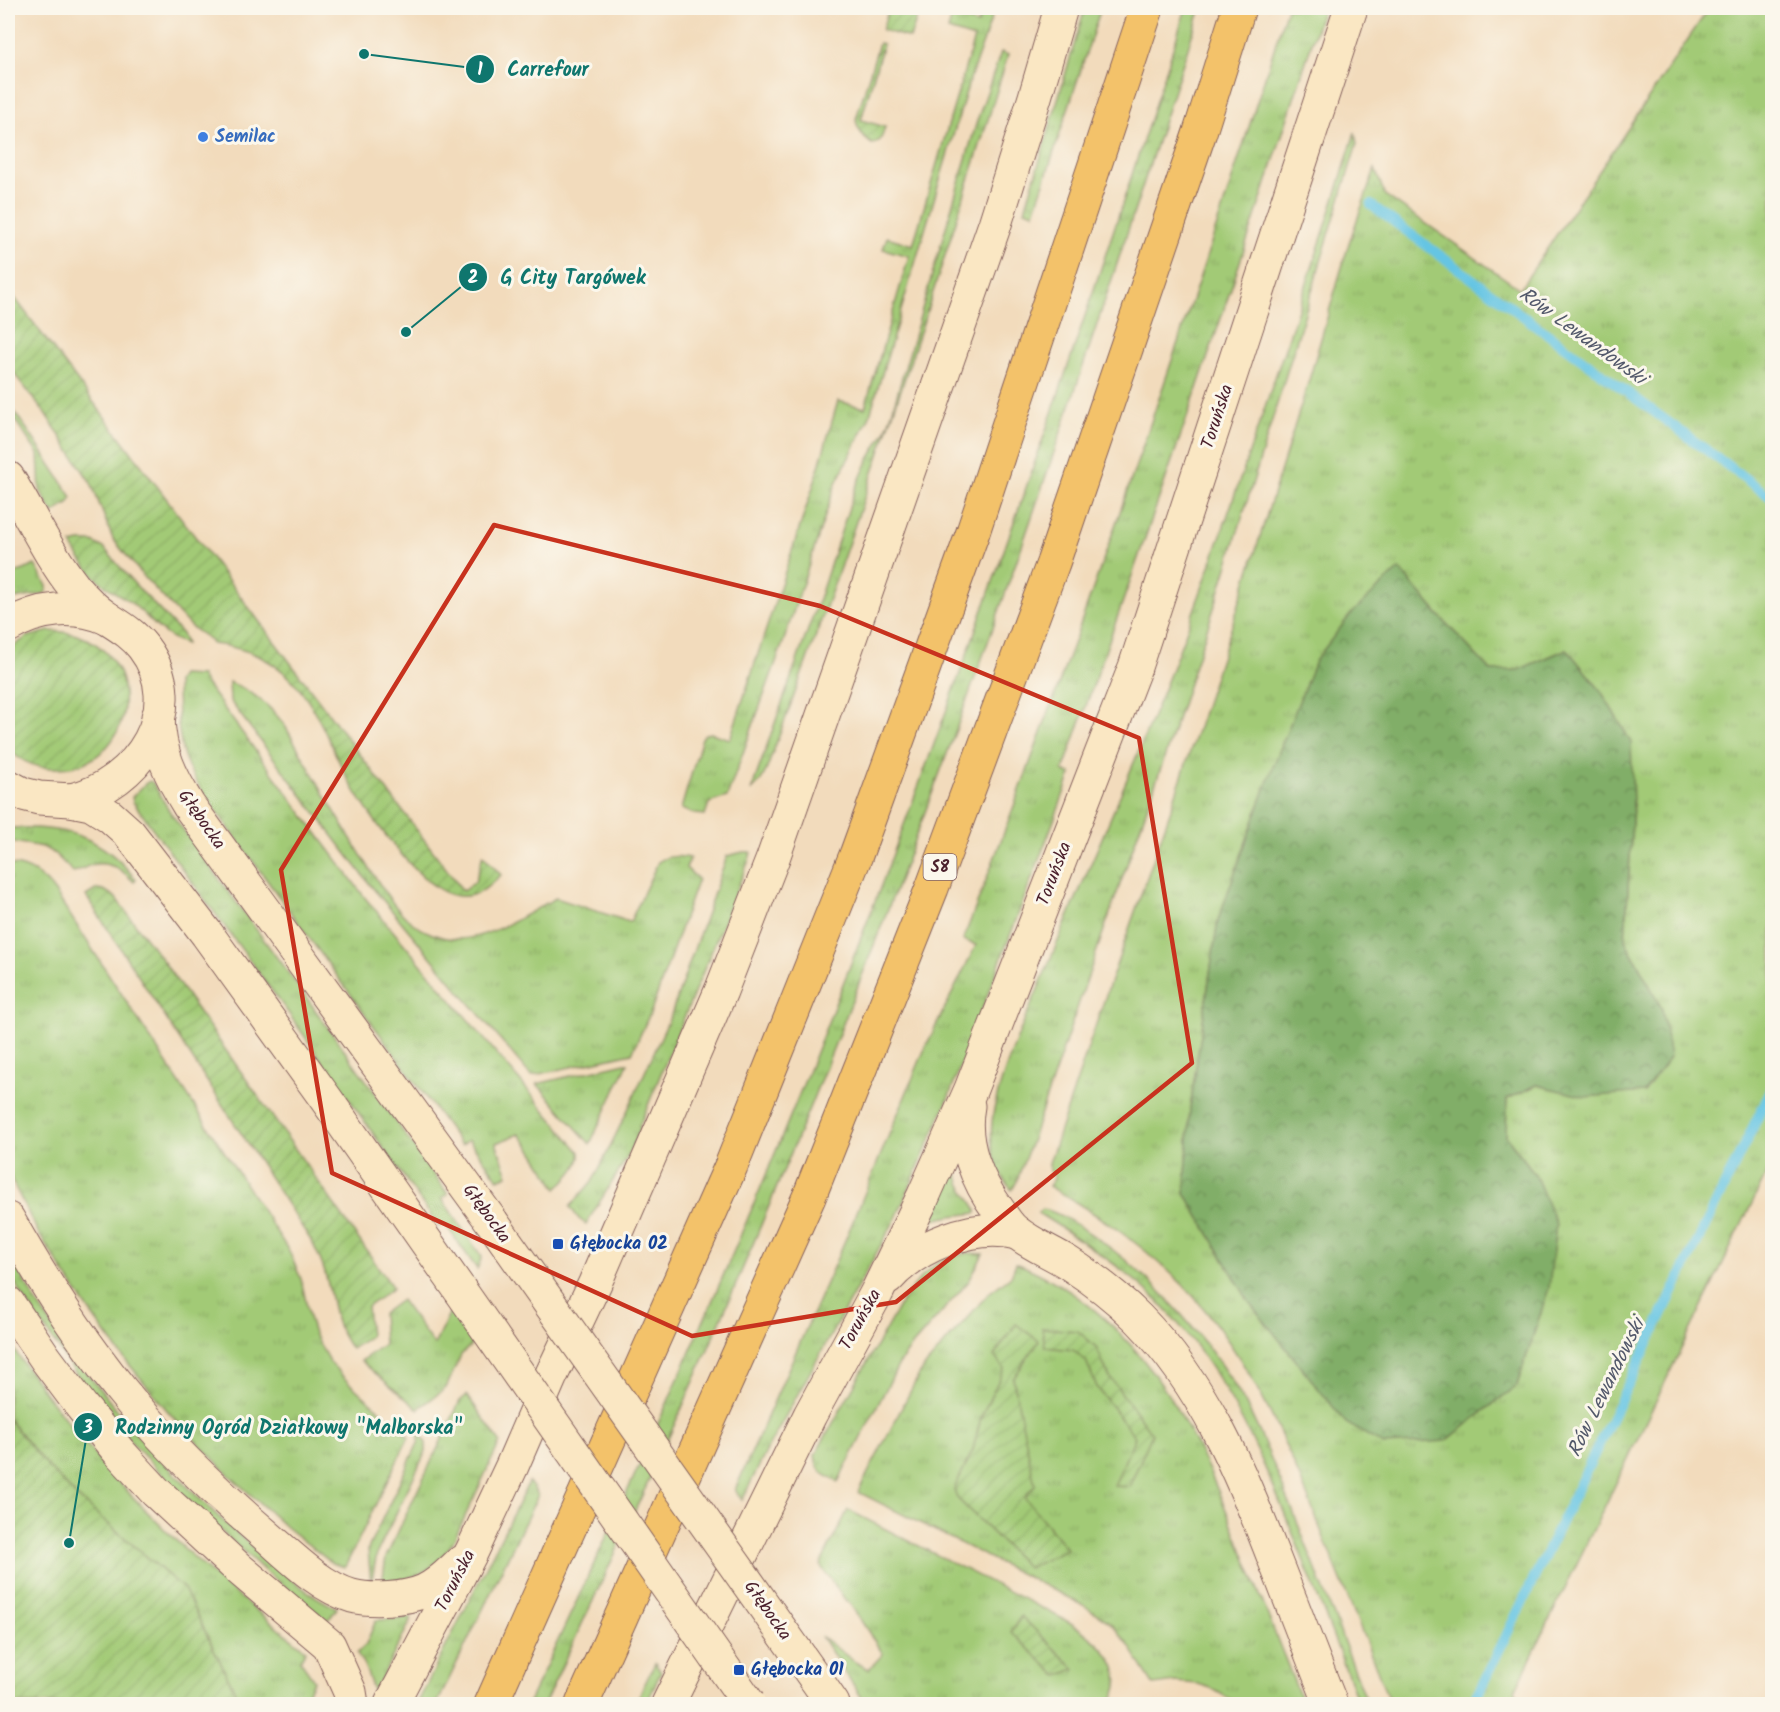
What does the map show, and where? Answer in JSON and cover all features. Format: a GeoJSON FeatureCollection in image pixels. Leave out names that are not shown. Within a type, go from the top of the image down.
{"type":"FeatureCollection","features":[{"type":"Feature","properties":{"kind":"highway"},"geometry":{"type":"LineString","coordinates":[[491,1704],[731,1166],[856,855],[973,532],[1147,8]]}},
{"type":"Feature","properties":{"kind":"highway","name":"S8"},"geometry":{"type":"LineString","coordinates":[[582,1704],[809,1197],[932,888],[1053,563],[1200,132],[1239,8]]}},
{"type":"Feature","properties":{"kind":"street","name":"Toruńska"},"geometry":{"type":"LineString","coordinates":[[391,1704],[471,1551],[512,1466],[550,1378],[596,1283],[721,991],[768,869],[995,224],[1062,8]]}},
{"type":"Feature","properties":{"kind":"street","name":"Toruńska"},"geometry":{"type":"LineString","coordinates":[[668,1704],[810,1414],[877,1292],[923,1197],[971,1089],[1135,667],[1351,8]]}},
{"type":"Feature","properties":{"kind":"street","name":"Głębocka"},"geometry":{"type":"LineString","coordinates":[[8,478],[69,580],[84,599],[108,619]]}},
{"type":"Feature","properties":{"kind":"street","name":"Głębocka"},"geometry":{"type":"LineString","coordinates":[[8,626],[30,615],[59,610],[86,611],[119,625],[137,640],[152,661],[160,692],[160,708],[149,742],[130,768],[104,788],[71,800]]}},
{"type":"Feature","properties":{"kind":"street","name":"Głębocka"},"geometry":{"type":"LineString","coordinates":[[158,717],[160,741],[165,760],[172,778],[189,806],[492,1222],[824,1691]]}},
{"type":"Feature","properties":{"kind":"street","name":"Głębocka"},"geometry":{"type":"LineString","coordinates":[[15,794],[91,804],[123,827],[147,855],[320,1090],[750,1704]]}},
{"type":"Feature","properties":{"kind":"street"},"geometry":{"type":"LineString","coordinates":[[971,1089],[966,1124],[974,1166],[985,1191],[1004,1218],[1017,1233],[1067,1262],[1116,1298],[1158,1340],[1192,1384],[1221,1436],[1256,1511],[1331,1704]]}},
{"type":"Feature","properties":{"kind":"street"},"geometry":{"type":"LineString","coordinates":[[8,1219],[49,1289],[104,1368],[132,1403],[203,1479],[278,1546],[325,1584],[354,1596],[372,1599],[399,1597],[424,1591],[447,1575],[471,1551]]}},
{"type":"Feature","properties":{"kind":"street"},"geometry":{"type":"LineString","coordinates":[[877,1292],[897,1268],[928,1248],[972,1233],[998,1231],[1017,1233]]}},
{"type":"Feature","properties":{"kind":"street"},"geometry":{"type":"LineString","coordinates":[[8,1303],[82,1407],[156,1492],[207,1540],[329,1645],[350,1692],[352,1704]]}},
{"type":"Feature","properties":{"kind":"highlighted area"},"geometry":{"type":"Polygon","coordinates":[[[494,525],[820,606],[1139,738],[1192,1063],[896,1302],[692,1336],[332,1173],[281,870],[494,525]]]}},
{"type":"Feature","properties":{"kind":"green space"},"geometry":{"type":"Polygon","coordinates":[[[889,8],[920,8],[910,38],[882,30],[889,8]]]}},
{"type":"Feature","properties":{"kind":"green space"},"geometry":{"type":"Polygon","coordinates":[[[983,8],[995,8],[969,82],[869,418],[836,483],[784,640],[727,797],[709,803],[705,815],[694,814],[681,809],[702,738],[705,734],[711,733],[730,739],[814,484],[838,401],[865,408],[909,256],[883,249],[887,237],[913,245],[974,38],[948,30],[952,16],[978,24],[983,8]]]}},
{"type":"Feature","properties":{"kind":"green space"},"geometry":{"type":"Polygon","coordinates":[[[1085,8],[1101,8],[1034,213],[1025,210],[1085,8]]]}},
{"type":"Feature","properties":{"kind":"green space"},"geometry":{"type":"Polygon","coordinates":[[[1186,8],[1201,8],[1082,368],[990,638],[863,974],[764,1219],[657,1462],[544,1704],[528,1704],[640,1465],[711,1304],[780,1142],[864,930],[1009,537],[1186,8]]]}},
{"type":"Feature","properties":{"kind":"green space"},"geometry":{"type":"Polygon","coordinates":[[[1287,8],[1323,8],[1229,295],[1063,771],[1071,774],[1059,807],[946,1104],[896,1218],[770,1444],[742,1500],[735,1490],[846,1238],[926,1046],[976,945],[963,940],[1092,593],[1211,243],[1287,8]]]}},
{"type":"Feature","properties":{"kind":"green space"},"geometry":{"type":"Polygon","coordinates":[[[1709,8],[1772,8],[1772,1162],[1515,1691],[1522,1700],[1533,1704],[1390,1704],[1303,1484],[1271,1414],[1232,1347],[1209,1316],[1169,1271],[1137,1244],[1049,1186],[1055,1177],[1049,1169],[1049,1163],[1237,610],[1349,243],[1375,169],[1385,195],[1520,289],[1709,8]],[[1399,569],[1218,920],[1190,1108],[1185,1193],[1446,1441],[1517,1385],[1535,1330],[1535,1174],[1506,1136],[1507,1099],[1537,1085],[1585,1096],[1662,1009],[1625,940],[1633,804],[1567,649],[1518,670],[1491,671],[1399,569]]]}},
{"type":"Feature","properties":{"kind":"green space"},"geometry":{"type":"Polygon","coordinates":[[[879,43],[883,44],[861,120],[885,127],[880,140],[872,144],[861,133],[856,119],[879,43]]]}},
{"type":"Feature","properties":{"kind":"green space"},"geometry":{"type":"Polygon","coordinates":[[[1001,52],[1008,55],[893,415],[766,771],[751,791],[855,489],[890,419],[977,121],[1001,52]]]}},
{"type":"Feature","properties":{"kind":"green space"},"geometry":{"type":"Polygon","coordinates":[[[1355,132],[1357,144],[1218,596],[1162,765],[1030,1145],[1012,1190],[999,1171],[993,1150],[993,1116],[999,1088],[1024,1021],[1165,688],[1227,518],[1291,331],[1355,132]]]}},
{"type":"Feature","properties":{"kind":"green space"},"geometry":{"type":"Polygon","coordinates":[[[8,289],[463,891],[475,882],[483,855],[501,875],[490,885],[472,895],[464,896],[447,893],[429,882],[402,856],[365,807],[348,779],[316,715],[292,680],[275,665],[255,654],[212,644],[210,640],[191,627],[144,577],[113,539],[91,483],[45,413],[8,366],[8,289]]]}},
{"type":"Feature","properties":{"kind":"green space"},"geometry":{"type":"Polygon","coordinates":[[[8,403],[72,497],[68,504],[53,513],[40,490],[38,454],[13,417],[8,415],[8,403]]]}},
{"type":"Feature","properties":{"kind":"green space"},"geometry":{"type":"Polygon","coordinates":[[[93,542],[104,548],[182,634],[186,644],[163,632],[130,602],[106,587],[93,575],[71,544],[93,542]]]}},
{"type":"Feature","properties":{"kind":"green space"},"geometry":{"type":"Polygon","coordinates":[[[35,565],[47,586],[47,591],[43,594],[8,600],[8,575],[35,565]]]}},
{"type":"Feature","properties":{"kind":"green space"},"geometry":{"type":"Polygon","coordinates":[[[1399,569],[1491,671],[1518,670],[1567,649],[1601,691],[1631,742],[1633,804],[1625,940],[1662,1009],[1670,1057],[1644,1092],[1585,1097],[1537,1085],[1507,1099],[1506,1136],[1535,1174],[1556,1224],[1549,1288],[1517,1385],[1446,1441],[1384,1445],[1346,1423],[1249,1302],[1185,1193],[1190,1108],[1218,920],[1271,772],[1315,661],[1350,615],[1399,569]]]}},
{"type":"Feature","properties":{"kind":"green space"},"geometry":{"type":"Polygon","coordinates":[[[49,631],[82,637],[106,653],[120,675],[124,700],[120,724],[107,746],[87,762],[58,768],[31,764],[8,749],[8,650],[27,637],[49,631]]]}},
{"type":"Feature","properties":{"kind":"green space"},"geometry":{"type":"Polygon","coordinates":[[[181,675],[201,676],[366,899],[580,1152],[576,1167],[557,1189],[519,1134],[496,1143],[508,1175],[498,1179],[469,1140],[461,1145],[203,793],[188,767],[182,750],[178,724],[177,682],[181,675]]]}},
{"type":"Feature","properties":{"kind":"green space"},"geometry":{"type":"Polygon","coordinates":[[[229,682],[253,694],[279,718],[386,894],[410,921],[432,934],[456,939],[481,935],[508,924],[556,898],[630,922],[658,862],[673,857],[690,858],[686,868],[698,879],[652,1009],[632,1053],[531,1076],[372,887],[230,701],[229,682]]]}},
{"type":"Feature","properties":{"kind":"green space"},"geometry":{"type":"Polygon","coordinates":[[[150,781],[170,812],[448,1194],[442,1199],[482,1257],[477,1269],[445,1224],[439,1227],[284,1007],[133,802],[132,797],[150,781]]]}},
{"type":"Feature","properties":{"kind":"green space"},"geometry":{"type":"Polygon","coordinates":[[[8,829],[49,829],[82,837],[110,853],[136,880],[134,882],[120,870],[103,864],[91,865],[73,872],[55,854],[43,847],[8,841],[8,829]]]}},
{"type":"Feature","properties":{"kind":"green space"},"geometry":{"type":"Polygon","coordinates":[[[751,852],[749,860],[639,1127],[641,1128],[624,1163],[586,1224],[570,1207],[598,1171],[671,1015],[727,856],[751,852]]]}},
{"type":"Feature","properties":{"kind":"green space"},"geometry":{"type":"Polygon","coordinates":[[[13,865],[37,874],[55,892],[289,1251],[301,1279],[314,1334],[329,1361],[347,1381],[409,1437],[345,1567],[332,1563],[287,1528],[228,1474],[171,1415],[123,1357],[90,1312],[39,1234],[8,1173],[8,866],[13,865]]]}},
{"type":"Feature","properties":{"kind":"green space"},"geometry":{"type":"Polygon","coordinates":[[[97,889],[104,890],[115,897],[163,961],[393,1288],[367,1307],[370,1336],[351,1349],[336,1321],[324,1269],[312,1242],[86,896],[97,889]]]}},
{"type":"Feature","properties":{"kind":"green space"},"geometry":{"type":"Polygon","coordinates":[[[628,1063],[590,1144],[537,1084],[628,1063]]]}},
{"type":"Feature","properties":{"kind":"green space"},"geometry":{"type":"Polygon","coordinates":[[[955,1172],[977,1213],[933,1220],[932,1218],[955,1172]]]}},
{"type":"Feature","properties":{"kind":"green space"},"geometry":{"type":"Polygon","coordinates":[[[1043,1209],[1069,1220],[1131,1264],[1193,1327],[1232,1381],[1272,1460],[1368,1704],[1359,1704],[1268,1474],[1252,1440],[1216,1376],[1172,1316],[1145,1289],[1120,1268],[1038,1213],[1043,1209]]]}},
{"type":"Feature","properties":{"kind":"green space"},"geometry":{"type":"Polygon","coordinates":[[[8,1251],[39,1306],[66,1346],[139,1436],[220,1518],[280,1571],[302,1588],[337,1608],[328,1621],[267,1573],[183,1496],[129,1440],[81,1381],[24,1298],[8,1271],[8,1251]]]}},
{"type":"Feature","properties":{"kind":"green space"},"geometry":{"type":"Polygon","coordinates":[[[967,1253],[983,1254],[969,1281],[899,1364],[838,1482],[825,1475],[817,1466],[815,1455],[899,1306],[920,1279],[935,1265],[967,1253]]]}},
{"type":"Feature","properties":{"kind":"green space"},"geometry":{"type":"Polygon","coordinates":[[[1016,1263],[1061,1286],[1100,1315],[1134,1348],[1162,1386],[1187,1426],[1209,1470],[1303,1704],[1238,1704],[1211,1688],[1198,1684],[1175,1682],[1154,1685],[1122,1637],[1110,1623],[1100,1616],[1083,1605],[858,1492],[919,1375],[989,1293],[1011,1276],[1016,1263]]]}},
{"type":"Feature","properties":{"kind":"green space"},"geometry":{"type":"Polygon","coordinates":[[[463,1285],[481,1335],[461,1355],[446,1388],[418,1409],[361,1361],[384,1344],[382,1314],[401,1300],[434,1345],[463,1285]]]}},
{"type":"Feature","properties":{"kind":"green space"},"geometry":{"type":"Polygon","coordinates":[[[1016,1324],[1039,1341],[1013,1379],[1035,1485],[1025,1498],[1067,1549],[1028,1568],[957,1498],[954,1489],[973,1450],[981,1417],[1004,1369],[994,1356],[1016,1324]]]}},
{"type":"Feature","properties":{"kind":"green space"},"geometry":{"type":"Polygon","coordinates":[[[1042,1328],[1078,1331],[1096,1347],[1109,1376],[1152,1434],[1129,1487],[1114,1486],[1135,1437],[1097,1387],[1086,1361],[1073,1350],[1045,1347],[1042,1328]]]}},
{"type":"Feature","properties":{"kind":"green space"},"geometry":{"type":"Polygon","coordinates":[[[8,1341],[54,1405],[131,1495],[217,1578],[306,1650],[300,1660],[314,1680],[301,1704],[241,1704],[184,1589],[77,1497],[48,1467],[8,1419],[8,1341]]]}},
{"type":"Feature","properties":{"kind":"green space"},"geometry":{"type":"Polygon","coordinates":[[[467,1395],[500,1442],[453,1542],[438,1561],[414,1576],[382,1584],[386,1557],[460,1401],[467,1395]]]}},
{"type":"Feature","properties":{"kind":"green space"},"geometry":{"type":"Polygon","coordinates":[[[8,1419],[48,1467],[77,1497],[184,1589],[241,1704],[8,1704],[8,1419]]]}},
{"type":"Feature","properties":{"kind":"green space"},"geometry":{"type":"Polygon","coordinates":[[[418,1430],[426,1443],[426,1451],[377,1553],[371,1584],[368,1549],[419,1441],[418,1430]]]}},
{"type":"Feature","properties":{"kind":"green space"},"geometry":{"type":"Polygon","coordinates":[[[529,1482],[538,1495],[437,1704],[417,1704],[529,1482]]]}},
{"type":"Feature","properties":{"kind":"green space"},"geometry":{"type":"Polygon","coordinates":[[[848,1510],[1080,1629],[1100,1646],[1115,1667],[1118,1679],[1116,1691],[1109,1704],[866,1704],[821,1636],[855,1662],[869,1669],[883,1654],[848,1601],[820,1565],[848,1510]]]}},
{"type":"Feature","properties":{"kind":"green space"},"geometry":{"type":"Polygon","coordinates":[[[1021,1616],[1075,1669],[1057,1676],[1011,1632],[1021,1616]]]}},
{"type":"Feature","properties":{"kind":"green space"},"geometry":{"type":"Polygon","coordinates":[[[409,1617],[411,1620],[376,1689],[373,1690],[357,1653],[366,1644],[376,1620],[409,1617]]]}},
{"type":"Feature","properties":{"kind":"green space"},"geometry":{"type":"Polygon","coordinates":[[[655,1663],[661,1672],[646,1704],[635,1704],[655,1663]]]}},
{"type":"Feature","properties":{"kind":"waterway","name":"Rów Lewandowski"},"geometry":{"type":"LineString","coordinates":[[1371,205],[1772,498]]}},
{"type":"Feature","properties":{"kind":"waterway","name":"Rów Lewandowski"},"geometry":{"type":"LineString","coordinates":[[1473,1704],[1772,1088]]}},
{"type":"Feature","properties":{"kind":"place","name":"Carrefour"},"geometry":{"type":"Point","coordinates":[364,54]}},
{"type":"Feature","properties":{"kind":"place","name":"Semilac"},"geometry":{"type":"Point","coordinates":[203,137]}},
{"type":"Feature","properties":{"kind":"place","name":"G City Targówek"},"geometry":{"type":"Point","coordinates":[406,332]}},
{"type":"Feature","properties":{"kind":"place","name":"Głębocka 02"},"geometry":{"type":"Point","coordinates":[558,1244]}},
{"type":"Feature","properties":{"kind":"place","name":"Rodzinny Ogród Działkowy \"Malborska\""},"geometry":{"type":"Point","coordinates":[69,1543]}},
{"type":"Feature","properties":{"kind":"place","name":"Głębocka 01"},"geometry":{"type":"Point","coordinates":[739,1670]}}]}
